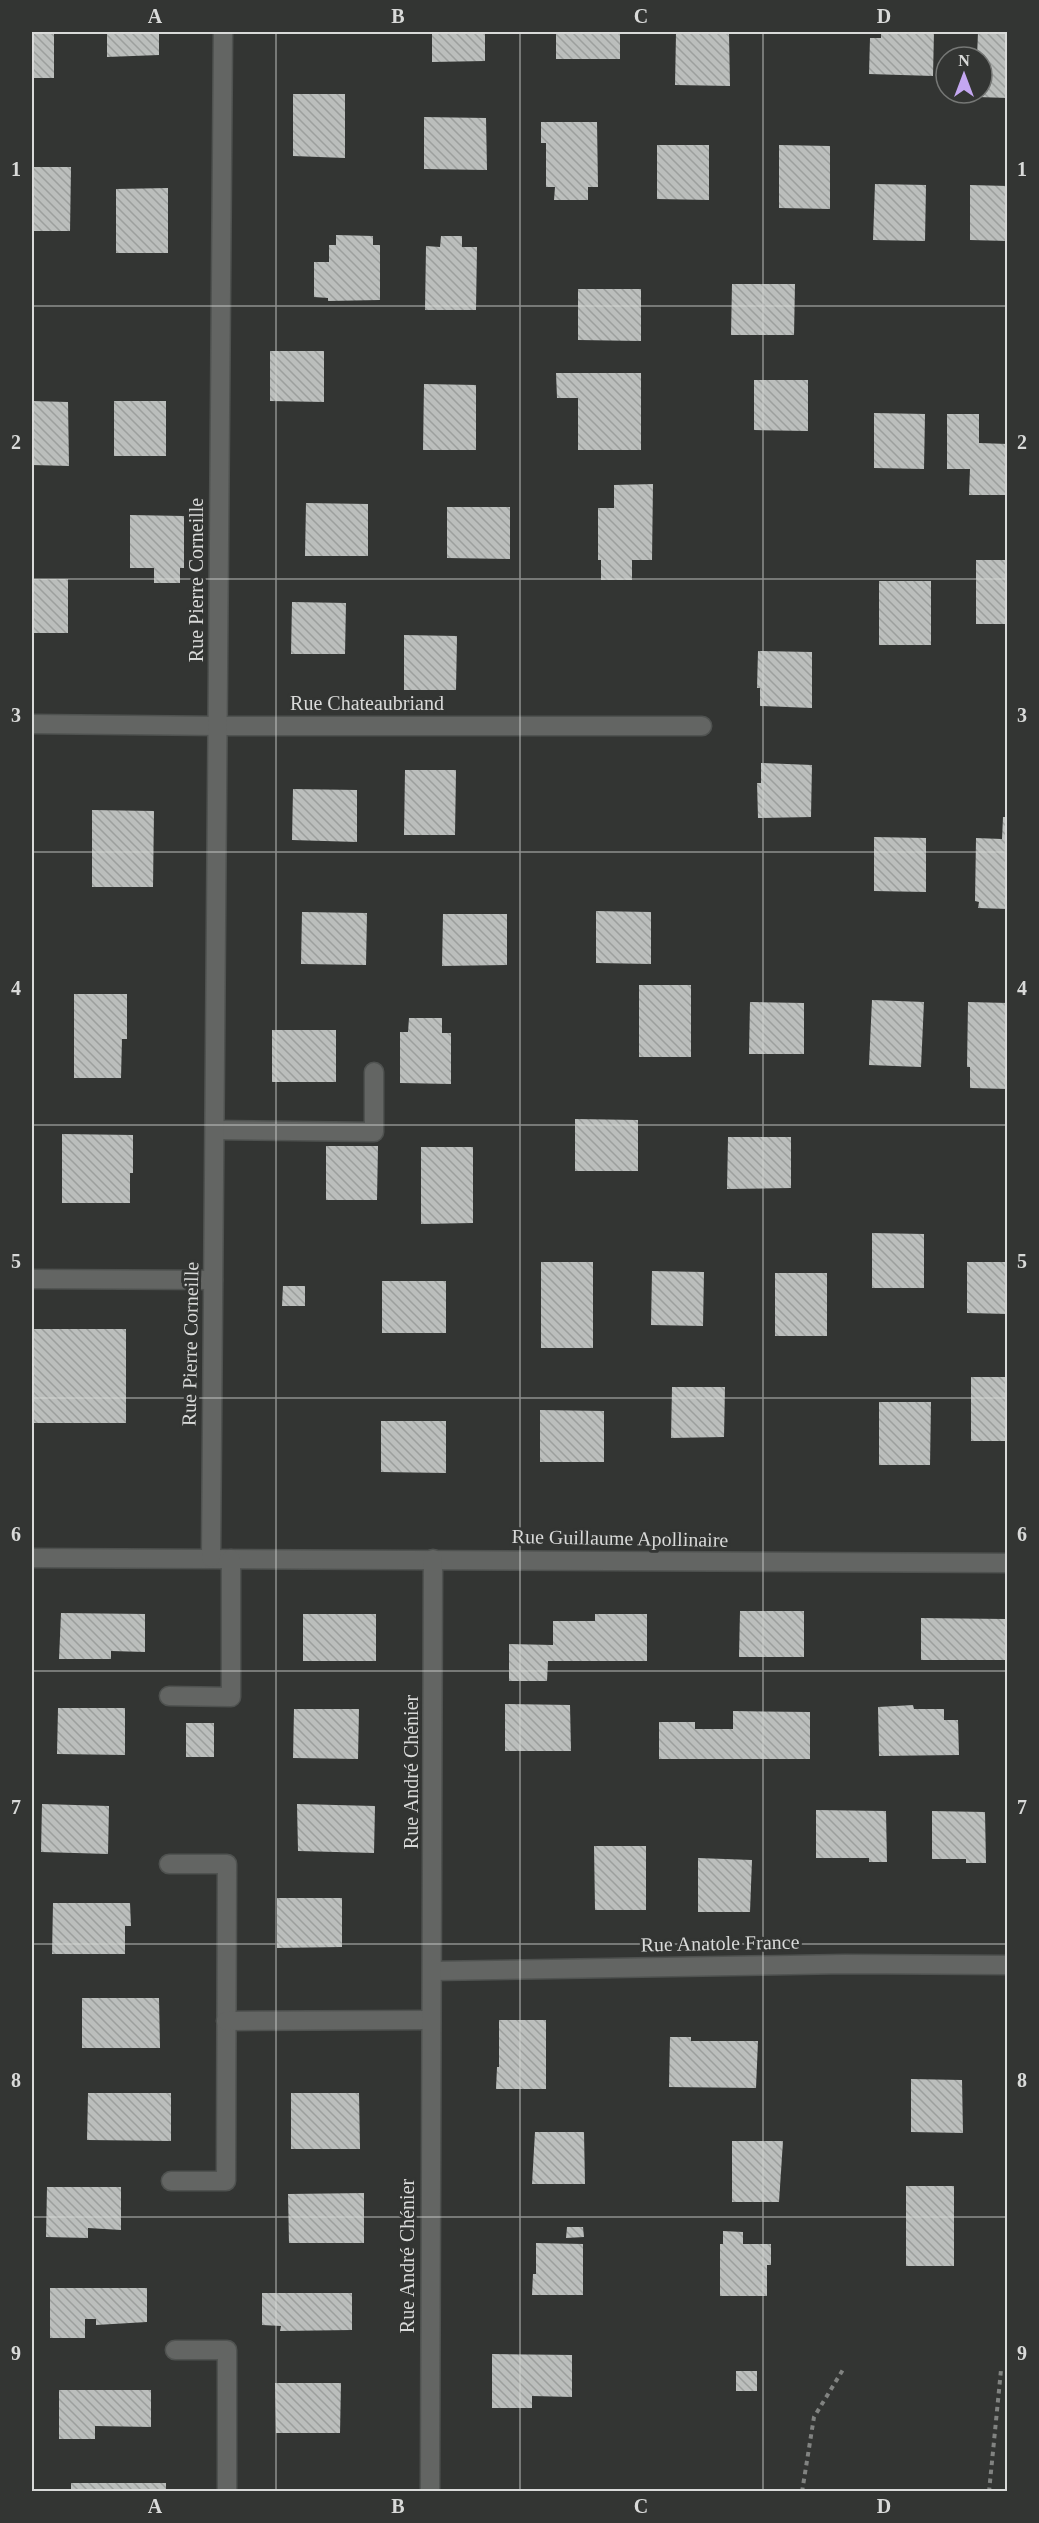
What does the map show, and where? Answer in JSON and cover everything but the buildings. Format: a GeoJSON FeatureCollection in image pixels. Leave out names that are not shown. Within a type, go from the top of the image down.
{"type":"FeatureCollection","features":[{"type":"Feature","properties":{"kind":"street","name":"Rue Pierre Corneille"},"geometry":{"type":"LineString","coordinates":[[211,1558],[223,32]]}},
{"type":"Feature","properties":{"kind":"street","name":"Rue Chateaubriand"},"geometry":{"type":"LineString","coordinates":[[32,724],[702,726]]}},
{"type":"Feature","properties":{"kind":"street"},"geometry":{"type":"LineString","coordinates":[[215,1130],[374,1132],[375,1072]]}},
{"type":"Feature","properties":{"kind":"street"},"geometry":{"type":"LineString","coordinates":[[32,1279],[213,1280]]}},
{"type":"Feature","properties":{"kind":"street","name":"Rue Guillaume Apollinaire"},"geometry":{"type":"LineString","coordinates":[[32,1558],[1008,1563]]}},
{"type":"Feature","properties":{"kind":"street"},"geometry":{"type":"LineString","coordinates":[[169,1695],[231,1697],[231,1559]]}},
{"type":"Feature","properties":{"kind":"street","name":"Rue André Chénier"},"geometry":{"type":"LineString","coordinates":[[429,2492],[433,1559]]}},
{"type":"Feature","properties":{"kind":"street"},"geometry":{"type":"LineString","coordinates":[[169,1864],[227,1864],[226,2181],[171,2181]]}},
{"type":"Feature","properties":{"kind":"street","name":"Rue Anatole France"},"geometry":{"type":"LineString","coordinates":[[433,1971],[845,1964],[1008,1965]]}},
{"type":"Feature","properties":{"kind":"street"},"geometry":{"type":"LineString","coordinates":[[226,2021],[430,2020]]}},
{"type":"Feature","properties":{"kind":"street"},"geometry":{"type":"LineString","coordinates":[[175,2350],[227,2350],[227,2492]]}},
{"type":"Feature","properties":{"kind":"path"},"geometry":{"type":"LineString","coordinates":[[802,2492],[814,2417],[844,2368]]}},
{"type":"Feature","properties":{"kind":"path"},"geometry":{"type":"LineString","coordinates":[[989,2492],[1001,2370]]}}]}
